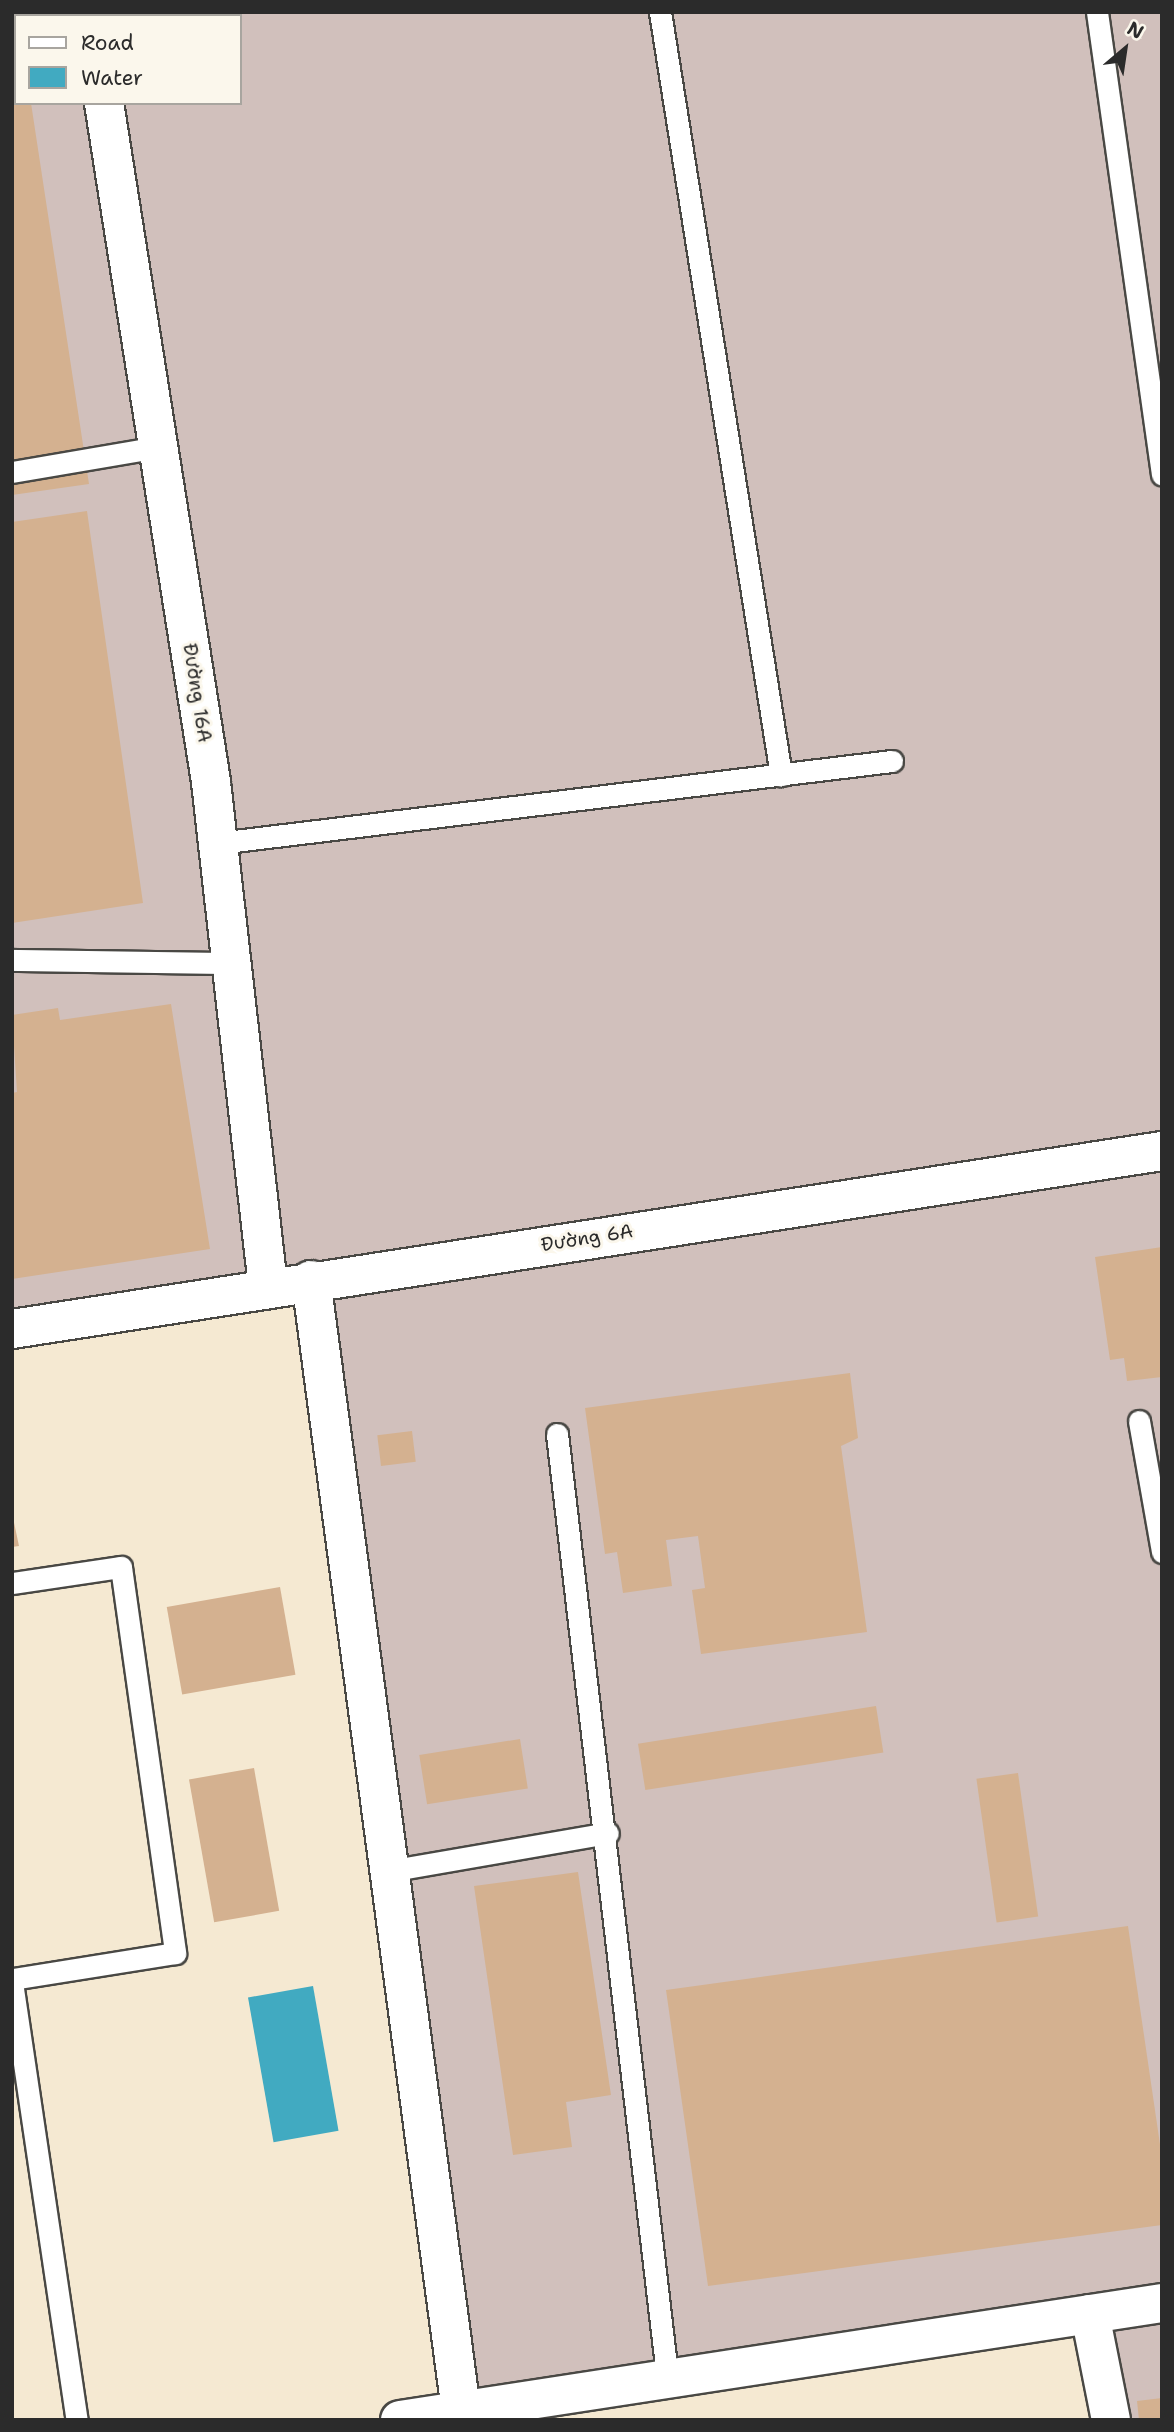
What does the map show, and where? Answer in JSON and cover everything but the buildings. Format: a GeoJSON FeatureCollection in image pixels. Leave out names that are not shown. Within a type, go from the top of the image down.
{"type":"FeatureCollection","features":[{"type":"Feature","properties":{"kind":"street","name":"Đường 16A"},"geometry":{"type":"LineString","coordinates":[[104,105],[218,843],[268,1286]]}},
{"type":"Feature","properties":{"kind":"street","name":"Đường 6A"},"geometry":{"type":"LineString","coordinates":[[12,1329],[268,1286],[1162,1151]]}},
{"type":"Feature","properties":{"kind":"street"},"geometry":{"type":"LineString","coordinates":[[311,1280],[461,2410]]}},
{"type":"Feature","properties":{"kind":"street"},"geometry":{"type":"LineString","coordinates":[[400,2420],[667,2375],[1162,2303]]}},
{"type":"Feature","properties":{"kind":"street"},"geometry":{"type":"LineString","coordinates":[[1090,2314],[1111,2420]]}},
{"type":"Feature","properties":{"kind":"lane"},"geometry":{"type":"LineString","coordinates":[[660,12],[781,775]]}},
{"type":"Feature","properties":{"kind":"lane"},"geometry":{"type":"LineString","coordinates":[[1097,12],[1162,474]]}},
{"type":"Feature","properties":{"kind":"lane"},"geometry":{"type":"LineString","coordinates":[[12,472],[159,447]]}},
{"type":"Feature","properties":{"kind":"lane"},"geometry":{"type":"LineString","coordinates":[[218,843],[892,761]]}},
{"type":"Feature","properties":{"kind":"lane"},"geometry":{"type":"LineString","coordinates":[[12,960],[230,963]]}},
{"type":"Feature","properties":{"kind":"lane"},"geometry":{"type":"LineString","coordinates":[[1139,1421],[1162,1552]]}},
{"type":"Feature","properties":{"kind":"lane"},"geometry":{"type":"LineString","coordinates":[[557,1434],[608,1833],[667,2375]]}},
{"type":"Feature","properties":{"kind":"lane"},"geometry":{"type":"LineString","coordinates":[[12,1583],[121,1567],[175,1954],[12,1980],[77,2420]]}},
{"type":"Feature","properties":{"kind":"lane"},"geometry":{"type":"LineString","coordinates":[[388,1871],[608,1833]]}},
{"type":"Feature","properties":{"kind":"shaded area"},"geometry":{"type":"Polygon","coordinates":[[[12,12],[1162,12],[1162,2290],[473,2396],[322,1265],[12,1317],[12,12]]]}},
{"type":"Feature","properties":{"kind":"shaded area"},"geometry":{"type":"Polygon","coordinates":[[[1162,2316],[1162,2420],[1123,2420],[1106,2324],[1162,2316]]]}},
{"type":"Feature","properties":{"kind":"water"},"geometry":{"type":"Polygon","coordinates":[[[313,1986],[339,2131],[274,2142],[248,1997],[313,1986]]]}}]}
